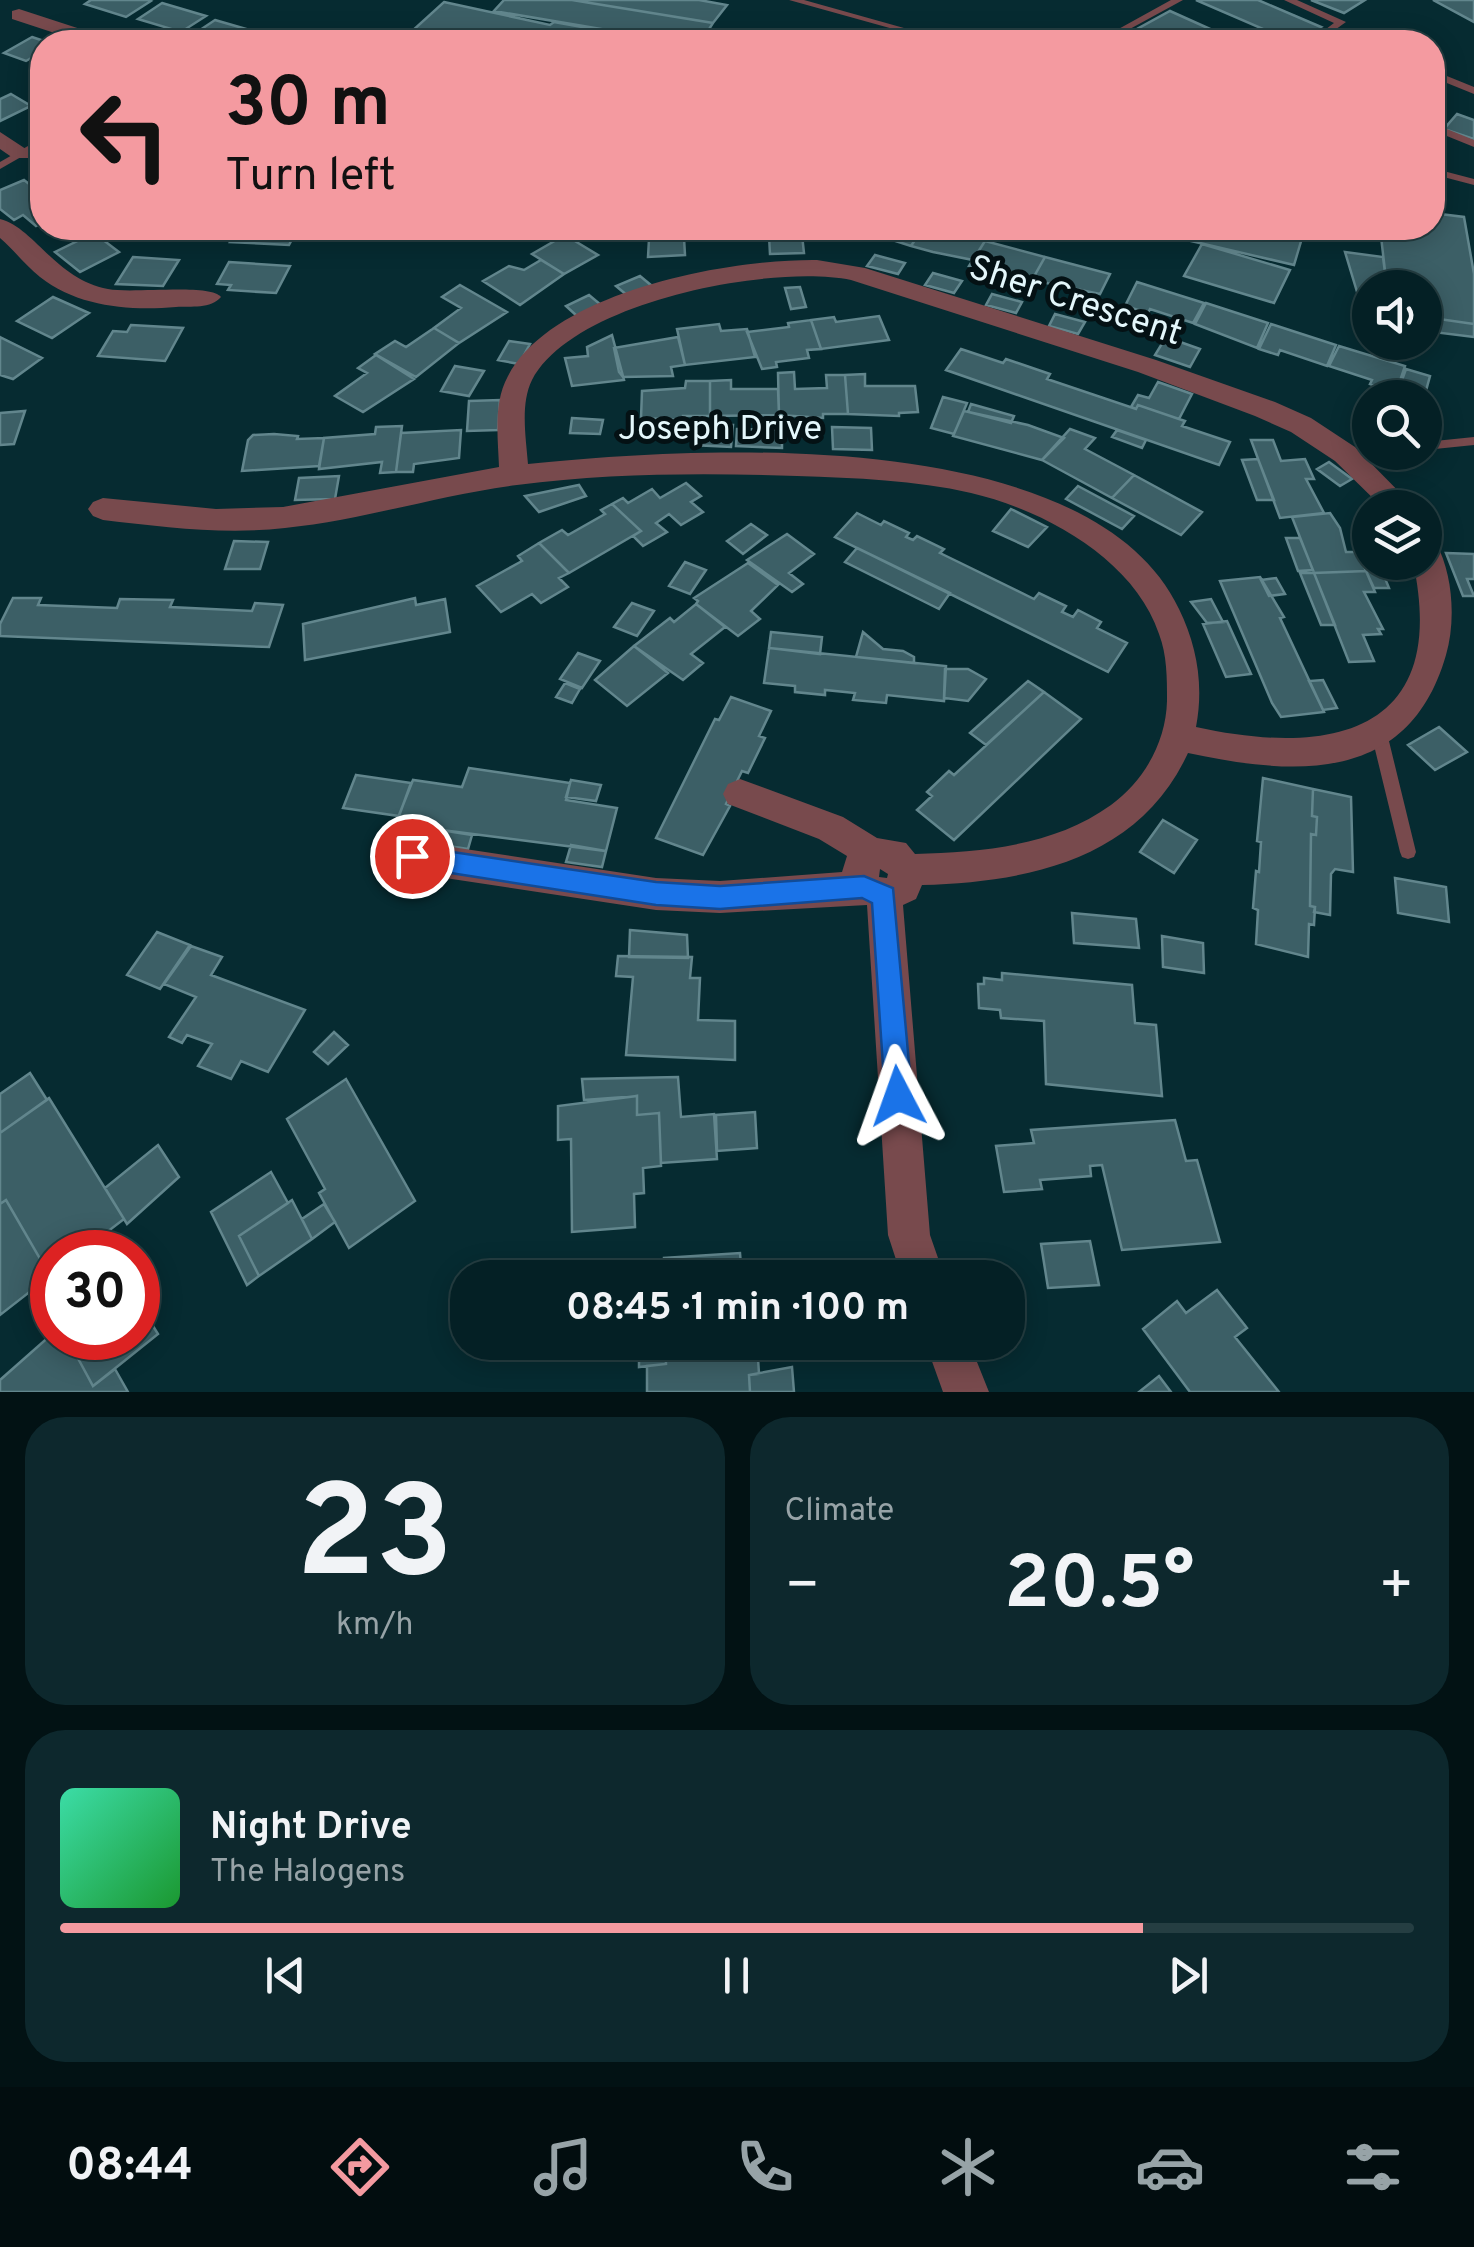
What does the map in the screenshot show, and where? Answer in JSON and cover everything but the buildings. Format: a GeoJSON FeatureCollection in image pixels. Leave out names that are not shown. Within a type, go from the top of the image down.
{"type":"FeatureCollection","features":[{"type":"Feature","properties":{"kind":"street"},"geometry":{"type":"LineString","coordinates":[[18,15],[64,30]]}},
{"type":"Feature","properties":{"kind":"street"},"geometry":{"type":"LineString","coordinates":[[0,139],[21,153]]}},
{"type":"Feature","properties":{"kind":"street"},"geometry":{"type":"LineString","coordinates":[[0,226],[56,277],[94,295],[135,302],[208,297]]}},
{"type":"Feature","properties":{"kind":"street","name":"Sher Crescent"},"geometry":{"type":"LineString","coordinates":[[514,476],[513,406],[519,379],[534,356],[553,339],[598,314],[699,280],[814,266],[856,272],[1147,366],[1266,409],[1352,450]]}},
{"type":"Feature","properties":{"kind":"street","name":"Joseph Drive"},"geometry":{"type":"LineString","coordinates":[[103,508],[197,520],[281,518],[367,506],[514,476],[628,466],[842,468],[919,472],[971,481],[1023,499],[1104,540],[1159,598],[1176,635],[1186,674],[1180,737]]}},
{"type":"Feature","properties":{"kind":"street","name":"Sher Crescent"},"geometry":{"type":"LineString","coordinates":[[1371,470],[1387,490]]}},
{"type":"Feature","properties":{"kind":"street"},"geometry":{"type":"LineString","coordinates":[[412,856],[656,894],[720,897],[984,868],[1037,854],[1086,836],[1124,814],[1156,782],[1180,737],[1250,752],[1286,754],[1339,748],[1378,733],[1403,708],[1423,674],[1436,622],[1429,580]]}},
{"type":"Feature","properties":{"kind":"street"},"geometry":{"type":"LineString","coordinates":[[740,794],[830,828],[882,877],[908,1234],[917,1260]]}},
{"type":"Feature","properties":{"kind":"street"},"geometry":{"type":"LineString","coordinates":[[954,1360],[966,1392]]}},
{"type":"Feature","properties":{"kind":"lane"},"geometry":{"type":"LineString","coordinates":[[794,0],[905,30]]}},
{"type":"Feature","properties":{"kind":"lane"},"geometry":{"type":"LineString","coordinates":[[1122,30],[1178,0]]}},
{"type":"Feature","properties":{"kind":"lane"},"geometry":{"type":"LineString","coordinates":[[1289,0],[1341,22],[1330,30]]}},
{"type":"Feature","properties":{"kind":"lane"},"geometry":{"type":"LineString","coordinates":[[1445,79],[1474,91]]}},
{"type":"Feature","properties":{"kind":"lane"},"geometry":{"type":"LineString","coordinates":[[1445,132],[1474,144]]}},
{"type":"Feature","properties":{"kind":"lane"},"geometry":{"type":"LineString","coordinates":[[0,166],[30,147]]}},
{"type":"Feature","properties":{"kind":"lane"},"geometry":{"type":"LineString","coordinates":[[1445,174],[1474,182]]}},
{"type":"Feature","properties":{"kind":"lane"},"geometry":{"type":"LineString","coordinates":[[1442,444],[1474,441]]}},
{"type":"Feature","properties":{"kind":"lane"},"geometry":{"type":"LineString","coordinates":[[1378,733],[1408,852]]}},
{"type":"Feature","properties":{"kind":"route"},"geometry":{"type":"LineString","coordinates":[[412,856],[656,894],[720,897],[864,887],[872,894],[884,896],[898,1096]]}}]}
